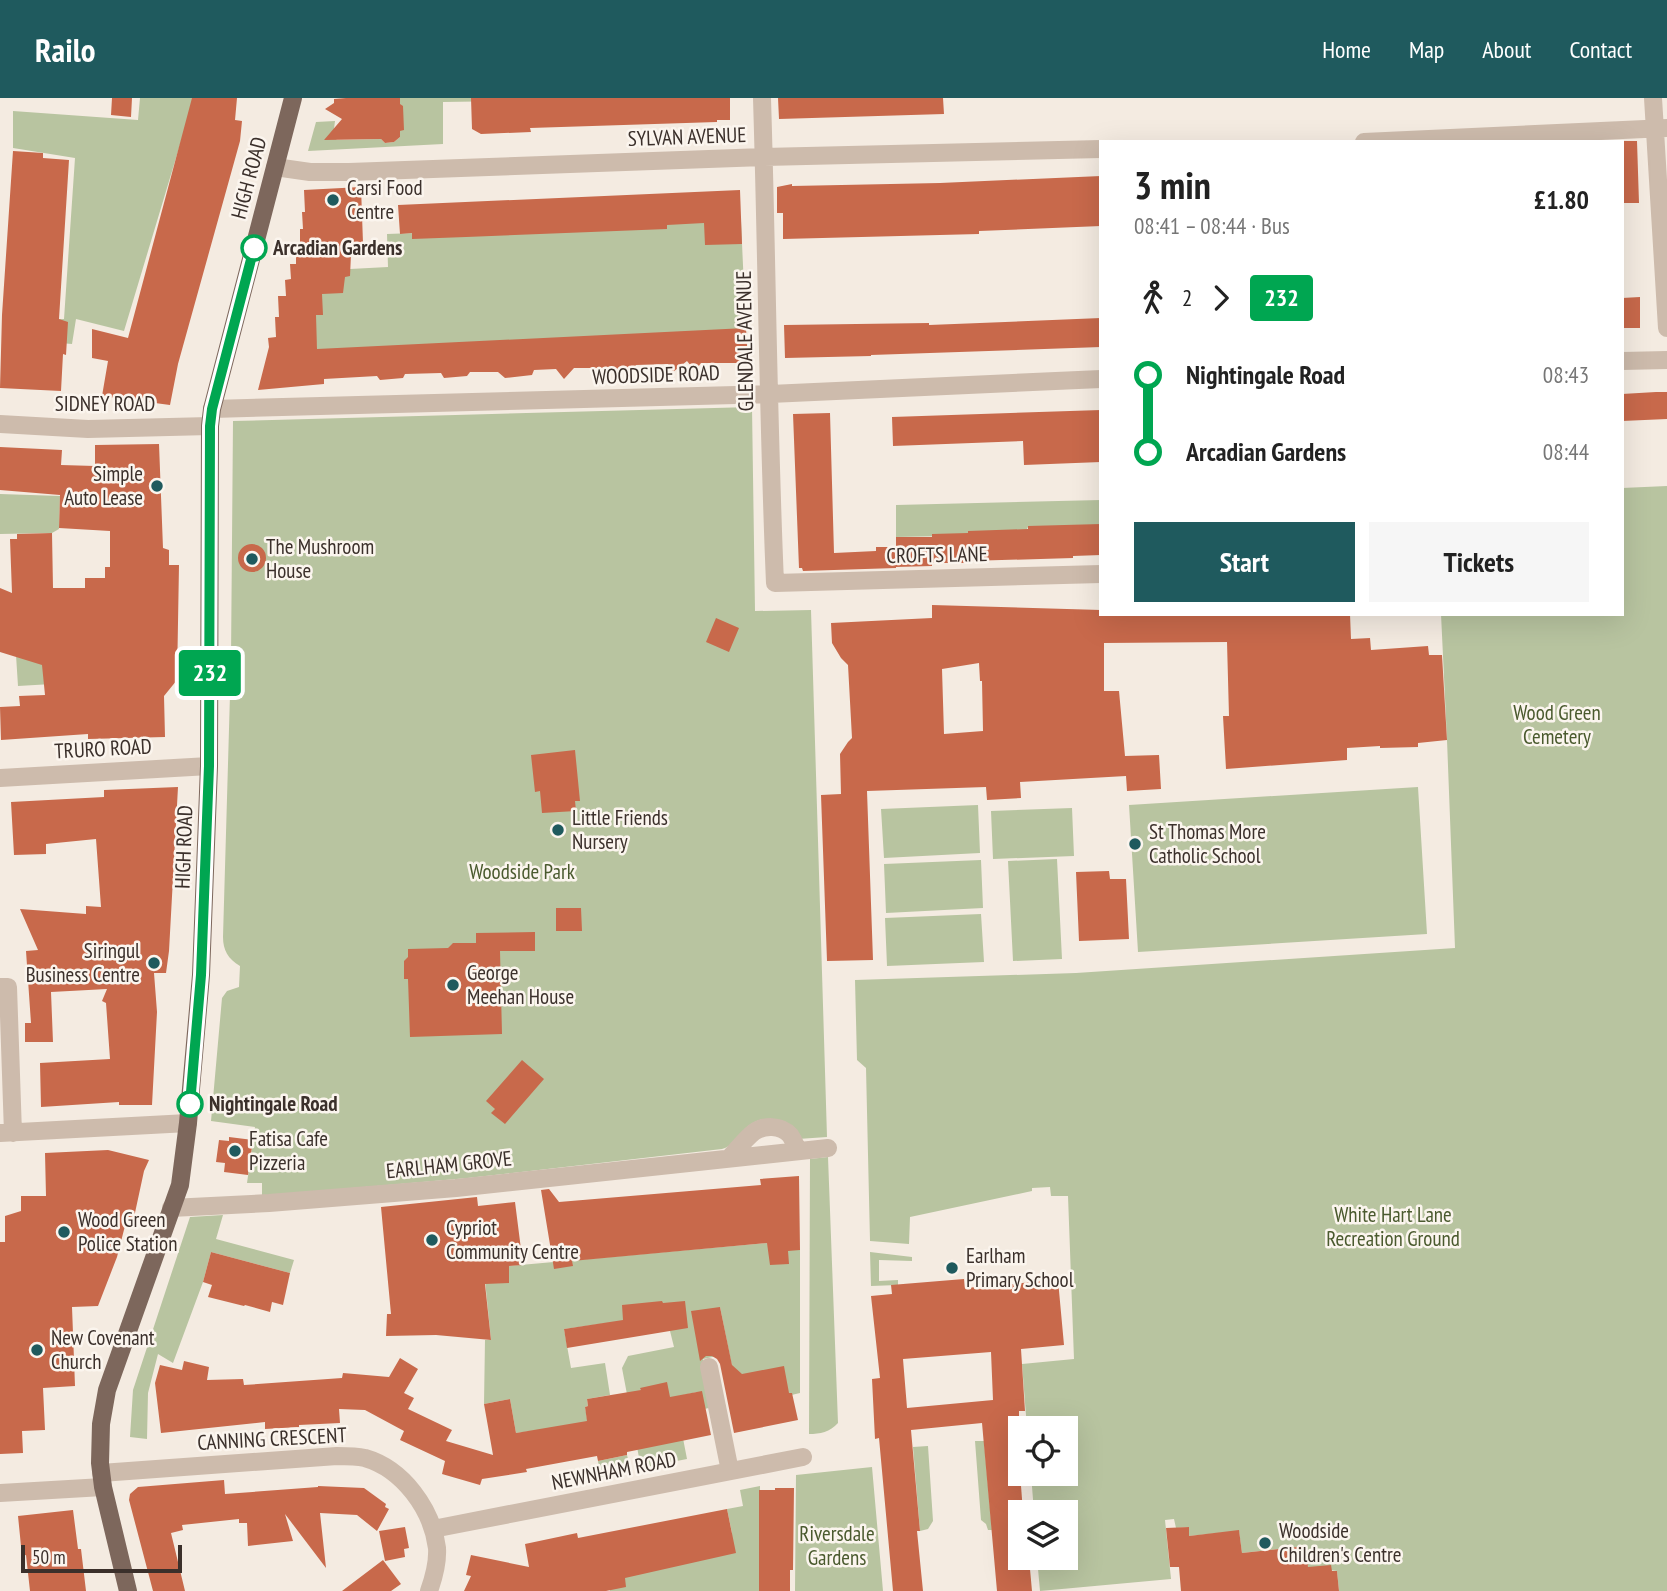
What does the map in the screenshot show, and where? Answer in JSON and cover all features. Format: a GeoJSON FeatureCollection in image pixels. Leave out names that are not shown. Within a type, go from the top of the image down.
{"type":"FeatureCollection","features":[{"type":"Feature","properties":{"kind":"main road","name":"HIGH ROAD"},"geometry":{"type":"LineString","coordinates":[[128,1591],[102,1480],[101,1424],[107,1390],[180,1185],[188,1123],[201,975],[209,766],[211,417],[293,98]]}},
{"type":"Feature","properties":{"kind":"street","name":"GLENDALE AVENUE"},"geometry":{"type":"LineString","coordinates":[[762,98],[769,452],[775,583]]}},
{"type":"Feature","properties":{"kind":"street"},"geometry":{"type":"LineString","coordinates":[[1653,98],[1660,128],[1667,328]]}},
{"type":"Feature","properties":{"kind":"street"},"geometry":{"type":"LineString","coordinates":[[1406,140],[1660,128]]}},
{"type":"Feature","properties":{"kind":"street","name":"SYLVAN AVENUE"},"geometry":{"type":"LineString","coordinates":[[275,167],[310,173],[764,157],[1099,149]]}},
{"type":"Feature","properties":{"kind":"street"},"geometry":{"type":"LineString","coordinates":[[1624,361],[1667,360]]}},
{"type":"Feature","properties":{"kind":"street","name":"WOODSIDE ROAD"},"geometry":{"type":"LineString","coordinates":[[211,417],[1099,379]]}},
{"type":"Feature","properties":{"kind":"street","name":"SIDNEY ROAD"},"geometry":{"type":"LineString","coordinates":[[0,424],[88,429],[211,417]]}},
{"type":"Feature","properties":{"kind":"street","name":"CROFTS LANE"},"geometry":{"type":"LineString","coordinates":[[775,583],[1099,574]]}},
{"type":"Feature","properties":{"kind":"street","name":"TRURO ROAD"},"geometry":{"type":"LineString","coordinates":[[0,778],[209,766]]}},
{"type":"Feature","properties":{"kind":"street"},"geometry":{"type":"LineString","coordinates":[[0,987],[8,987],[7,1133],[188,1123]]}},
{"type":"Feature","properties":{"kind":"street"},"geometry":{"type":"LineString","coordinates":[[730,1157],[753,1132],[762,1128],[773,1127],[789,1134],[797,1150]]}},
{"type":"Feature","properties":{"kind":"street","name":"EARLHAM GROVE"},"geometry":{"type":"LineString","coordinates":[[171,1208],[456,1188],[828,1147]]}},
{"type":"Feature","properties":{"kind":"street"},"geometry":{"type":"LineString","coordinates":[[709,1367],[730,1471]]}},
{"type":"Feature","properties":{"kind":"street","name":"CANNING CRESCENT"},"geometry":{"type":"LineString","coordinates":[[0,1493],[311,1457],[361,1457],[379,1463],[399,1477],[416,1496],[433,1529],[437,1550],[435,1572],[429,1591]]}},
{"type":"Feature","properties":{"kind":"street","name":"NEWNHAM ROAD"},"geometry":{"type":"LineString","coordinates":[[433,1529],[803,1457]]}},
{"type":"Feature","properties":{"kind":"green space"},"geometry":{"type":"Polygon","coordinates":[[[140,98],[194,98],[124,331],[76,319],[72,344],[37,341],[37,320],[64,319],[75,158],[13,148],[13,111],[138,120],[140,98]]]}},
{"type":"Feature","properties":{"kind":"green space"},"geometry":{"type":"Polygon","coordinates":[[[400,98],[728,98],[443,102],[443,144],[308,151],[316,122],[335,121],[333,137],[337,140],[381,139],[385,143],[394,142],[400,137],[400,98]]]}},
{"type":"Feature","properties":{"kind":"green space"},"geometry":{"type":"Polygon","coordinates":[[[741,221],[746,332],[318,357],[314,327],[320,291],[340,272],[388,267],[387,234],[741,221]]]}},
{"type":"Feature","properties":{"kind":"green space","name":"Woodside Park"},"geometry":{"type":"Polygon","coordinates":[[[752,407],[755,611],[811,610],[827,1137],[798,1139],[763,1119],[749,1126],[733,1143],[722,1149],[468,1178],[262,1196],[262,1183],[247,1183],[255,1127],[211,1121],[222,998],[227,991],[239,987],[240,966],[227,954],[223,937],[231,660],[233,421],[752,407]]]}},
{"type":"Feature","properties":{"kind":"green space","name":"White Hart Lane Recreation Ground"},"geometry":{"type":"Polygon","coordinates":[[[1667,486],[1667,1591],[1339,1591],[1337,1571],[1308,1567],[1306,1546],[1242,1553],[1239,1531],[1189,1536],[1189,1527],[1176,1528],[1174,1519],[1165,1520],[1171,1579],[1040,1591],[1038,1570],[1078,1570],[1078,1500],[1033,1500],[1032,1486],[1078,1486],[1078,1416],[1026,1416],[1022,1364],[1074,1359],[1068,1196],[1051,1196],[1050,1187],[1032,1188],[1032,1191],[910,1217],[909,1244],[870,1241],[866,1068],[857,1060],[855,980],[1076,973],[1455,948],[1441,616],[1624,616],[1624,488],[1667,486]]]}},
{"type":"Feature","properties":{"kind":"green space"},"geometry":{"type":"Polygon","coordinates":[[[0,494],[60,496],[59,529],[52,533],[0,534],[0,494]]]}},
{"type":"Feature","properties":{"kind":"green space"},"geometry":{"type":"Polygon","coordinates":[[[1099,500],[1099,530],[1028,527],[1012,559],[1000,535],[896,537],[896,505],[1099,500]]]}},
{"type":"Feature","properties":{"kind":"green space"},"geometry":{"type":"Polygon","coordinates":[[[67,652],[69,683],[18,686],[16,655],[67,652]]]}},
{"type":"Feature","properties":{"kind":"green space"},"geometry":{"type":"Polygon","coordinates":[[[1418,787],[1427,934],[1138,952],[1129,805],[1418,787]]]}},
{"type":"Feature","properties":{"kind":"green space"},"geometry":{"type":"Polygon","coordinates":[[[978,805],[980,853],[884,858],[881,809],[978,805]]]}},
{"type":"Feature","properties":{"kind":"green space"},"geometry":{"type":"Polygon","coordinates":[[[1072,808],[1074,856],[993,859],[991,811],[1072,808]]]}},
{"type":"Feature","properties":{"kind":"green space"},"geometry":{"type":"Polygon","coordinates":[[[1057,859],[1062,959],[1013,961],[1008,861],[1057,859]]]}},
{"type":"Feature","properties":{"kind":"green space"},"geometry":{"type":"Polygon","coordinates":[[[981,860],[983,908],[886,913],[884,864],[981,860]]]}},
{"type":"Feature","properties":{"kind":"green space"},"geometry":{"type":"Polygon","coordinates":[[[981,914],[984,962],[887,966],[885,918],[981,914]]]}},
{"type":"Feature","properties":{"kind":"green space"},"geometry":{"type":"Polygon","coordinates":[[[828,1157],[838,1423],[825,1432],[809,1434],[810,1159],[828,1157]]]}},
{"type":"Feature","properties":{"kind":"green space"},"geometry":{"type":"Polygon","coordinates":[[[223,1215],[216,1239],[294,1260],[290,1273],[211,1252],[203,1282],[173,1363],[158,1354],[148,1393],[147,1439],[130,1437],[133,1390],[190,1217],[223,1215]]]}},
{"type":"Feature","properties":{"kind":"green space"},"geometry":{"type":"Polygon","coordinates":[[[767,1243],[800,1250],[800,1393],[745,1406],[734,1376],[720,1307],[717,1356],[703,1359],[713,1407],[700,1410],[697,1392],[675,1397],[687,1459],[641,1468],[622,1368],[628,1356],[674,1347],[666,1315],[564,1329],[571,1368],[605,1363],[610,1395],[587,1399],[588,1406],[585,1407],[588,1424],[516,1433],[510,1399],[484,1404],[485,1340],[491,1340],[484,1270],[767,1243]]]}},
{"type":"Feature","properties":{"kind":"green space"},"geometry":{"type":"Polygon","coordinates":[[[870,1252],[912,1257],[912,1261],[879,1260],[879,1281],[898,1280],[898,1285],[871,1286],[870,1252]]]}},
{"type":"Feature","properties":{"kind":"green space"},"geometry":{"type":"Polygon","coordinates":[[[975,1441],[984,1441],[992,1530],[988,1530],[981,1520],[975,1441]]]}},
{"type":"Feature","properties":{"kind":"green space"},"geometry":{"type":"Polygon","coordinates":[[[928,1446],[933,1521],[928,1529],[920,1531],[913,1447],[928,1446]]]}},
{"type":"Feature","properties":{"kind":"green space"},"geometry":{"type":"Polygon","coordinates":[[[627,1455],[631,1471],[600,1477],[598,1461],[627,1455]]]}},
{"type":"Feature","properties":{"kind":"green space","name":"Riversdale Gardens"},"geometry":{"type":"Polygon","coordinates":[[[872,1467],[883,1591],[795,1591],[796,1475],[872,1467]]]}},
{"type":"Feature","properties":{"kind":"green space"},"geometry":{"type":"Polygon","coordinates":[[[760,1486],[759,1591],[610,1591],[603,1559],[732,1533],[727,1509],[743,1506],[740,1490],[760,1486]]]}},
{"type":"Feature","properties":{"kind":"building"},"geometry":{"type":"Polygon","coordinates":[[[112,98],[132,98],[131,117],[111,115],[112,98]]]}},
{"type":"Feature","properties":{"kind":"building"},"geometry":{"type":"Polygon","coordinates":[[[192,98],[237,98],[235,120],[242,121],[240,141],[178,364],[170,405],[102,396],[108,361],[92,358],[92,329],[128,338],[192,98]]]}},
{"type":"Feature","properties":{"kind":"building"},"geometry":{"type":"Polygon","coordinates":[[[400,98],[404,130],[400,131],[400,137],[394,142],[385,143],[381,139],[324,140],[342,119],[325,109],[334,103],[334,99],[400,98]]]}},
{"type":"Feature","properties":{"kind":"building"},"geometry":{"type":"Polygon","coordinates":[[[471,98],[730,98],[730,120],[530,128],[531,132],[481,134],[472,129],[471,98]]]}},
{"type":"Feature","properties":{"kind":"building"},"geometry":{"type":"Polygon","coordinates":[[[778,98],[943,98],[944,114],[779,119],[778,98]]]}},
{"type":"Feature","properties":{"kind":"building"},"geometry":{"type":"Polygon","coordinates":[[[1624,141],[1637,141],[1639,203],[1624,203],[1624,141]]]}},
{"type":"Feature","properties":{"kind":"building"},"geometry":{"type":"Polygon","coordinates":[[[13,151],[43,153],[43,158],[69,160],[59,319],[68,322],[61,391],[0,388],[13,151]]]}},
{"type":"Feature","properties":{"kind":"building"},"geometry":{"type":"Polygon","coordinates":[[[1099,176],[1099,226],[979,231],[979,234],[783,239],[783,213],[777,213],[777,187],[792,184],[940,183],[1099,176]]]}},
{"type":"Feature","properties":{"kind":"building"},"geometry":{"type":"Polygon","coordinates":[[[361,187],[363,243],[357,243],[357,254],[351,254],[350,276],[345,277],[343,293],[322,294],[323,315],[316,315],[317,349],[746,328],[748,363],[701,363],[695,371],[687,361],[673,372],[668,364],[636,365],[629,374],[625,370],[574,368],[564,379],[556,369],[534,370],[532,375],[505,378],[498,372],[470,372],[467,376],[444,378],[441,373],[405,374],[403,378],[380,380],[377,376],[324,379],[324,384],[258,390],[269,347],[268,338],[276,337],[278,296],[286,296],[285,280],[291,279],[290,264],[296,264],[296,244],[300,244],[302,212],[305,212],[304,190],[361,187]]]}},
{"type":"Feature","properties":{"kind":"building"},"geometry":{"type":"Polygon","coordinates":[[[740,190],[742,244],[705,245],[704,223],[667,225],[667,229],[412,239],[412,233],[400,234],[398,205],[740,190]]]}},
{"type":"Feature","properties":{"kind":"building"},"geometry":{"type":"Polygon","coordinates":[[[1640,297],[1640,328],[1624,328],[1624,298],[1640,297]]]}},
{"type":"Feature","properties":{"kind":"building"},"geometry":{"type":"Polygon","coordinates":[[[1099,318],[1099,347],[785,358],[784,325],[929,325],[1099,318]]]}},
{"type":"Feature","properties":{"kind":"building"},"geometry":{"type":"Polygon","coordinates":[[[1667,392],[1667,419],[1624,421],[1624,394],[1667,392]]]}},
{"type":"Feature","properties":{"kind":"building"},"geometry":{"type":"Polygon","coordinates":[[[1099,410],[1099,462],[1024,465],[1023,441],[893,446],[892,417],[1099,410]]]}},
{"type":"Feature","properties":{"kind":"building"},"geometry":{"type":"Polygon","coordinates":[[[830,413],[834,553],[896,547],[896,537],[932,537],[932,534],[968,531],[1028,529],[1028,526],[1099,524],[1099,555],[803,571],[799,568],[793,414],[830,413]]]}},
{"type":"Feature","properties":{"kind":"building"},"geometry":{"type":"Polygon","coordinates":[[[159,444],[163,548],[169,550],[169,565],[179,565],[177,680],[164,696],[165,737],[88,739],[88,734],[1,740],[0,707],[20,706],[19,696],[45,695],[42,665],[0,652],[0,588],[12,593],[10,539],[17,539],[17,534],[52,533],[53,588],[85,588],[85,578],[105,578],[105,567],[110,567],[110,531],[59,528],[60,495],[0,490],[0,447],[62,450],[61,465],[95,466],[95,445],[159,444]]]}},
{"type":"Feature","properties":{"kind":"building","name":"The Mushroom House"},"geometry":{"type":"Polygon","coordinates":[[[252,544],[262,548],[266,558],[262,568],[252,572],[242,568],[238,558],[242,548],[252,544]]]}},
{"type":"Feature","properties":{"kind":"building"},"geometry":{"type":"Polygon","coordinates":[[[932,605],[1099,610],[1099,616],[1350,616],[1351,639],[1370,638],[1371,650],[1428,646],[1429,655],[1442,655],[1447,740],[1418,743],[1418,747],[1347,748],[1347,760],[1226,769],[1223,716],[1229,716],[1227,642],[1104,643],[1104,691],[1119,691],[1125,756],[1159,755],[1161,789],[1127,791],[1126,776],[1020,782],[1021,798],[987,800],[986,787],[867,791],[873,960],[827,961],[821,795],[841,794],[840,754],[852,738],[848,665],[832,643],[831,623],[932,618],[932,605]],[[979,663],[942,669],[944,734],[983,731],[979,663]]]}},
{"type":"Feature","properties":{"kind":"building"},"geometry":{"type":"Polygon","coordinates":[[[716,618],[739,628],[729,652],[706,642],[716,618]]]}},
{"type":"Feature","properties":{"kind":"building"},"geometry":{"type":"Polygon","coordinates":[[[575,750],[580,801],[575,801],[576,811],[542,813],[540,791],[535,792],[531,755],[575,750]]]}},
{"type":"Feature","properties":{"kind":"building"},"geometry":{"type":"Polygon","coordinates":[[[178,787],[169,951],[166,973],[154,973],[157,1012],[152,1105],[119,1105],[119,1102],[41,1107],[40,1063],[110,1059],[106,1003],[102,1001],[107,989],[51,992],[53,1042],[25,1042],[25,1023],[31,1023],[26,951],[38,950],[20,909],[86,914],[86,906],[101,907],[96,839],[46,844],[46,854],[14,855],[11,802],[104,797],[104,790],[178,787]]]}},
{"type":"Feature","properties":{"kind":"building"},"geometry":{"type":"Polygon","coordinates":[[[1109,871],[1110,879],[1126,879],[1129,939],[1079,941],[1076,872],[1109,871]]]}},
{"type":"Feature","properties":{"kind":"building"},"geometry":{"type":"Polygon","coordinates":[[[556,908],[581,908],[582,931],[556,931],[556,908]]]}},
{"type":"Feature","properties":{"kind":"building","name":"George Meehan House"},"geometry":{"type":"Polygon","coordinates":[[[535,932],[535,951],[500,951],[502,1034],[410,1037],[408,979],[404,979],[404,961],[408,957],[408,949],[448,948],[453,943],[476,943],[476,933],[535,932]]]}},
{"type":"Feature","properties":{"kind":"building"},"geometry":{"type":"Polygon","coordinates":[[[522,1060],[544,1079],[505,1124],[491,1113],[495,1109],[486,1101],[522,1060]]]}},
{"type":"Feature","properties":{"kind":"building","name":"Fatisa Cafe Pizzeria"},"geometry":{"type":"Polygon","coordinates":[[[229,1137],[253,1140],[248,1175],[224,1172],[225,1163],[216,1162],[219,1140],[229,1141],[229,1137]]]}},
{"type":"Feature","properties":{"kind":"building","name":"Wood Green Police Station"},"geometry":{"type":"Polygon","coordinates":[[[108,1150],[149,1160],[133,1222],[126,1222],[117,1257],[98,1306],[72,1307],[75,1386],[43,1388],[45,1430],[22,1431],[23,1453],[0,1454],[0,1242],[5,1242],[5,1216],[21,1211],[21,1196],[46,1196],[45,1153],[108,1150]]]}},
{"type":"Feature","properties":{"kind":"building"},"geometry":{"type":"Polygon","coordinates":[[[799,1176],[800,1250],[788,1251],[789,1264],[770,1265],[767,1243],[572,1261],[573,1266],[554,1269],[541,1190],[549,1189],[559,1202],[761,1185],[760,1179],[799,1176]]]}},
{"type":"Feature","properties":{"kind":"building","name":"Cypriot Community Centre"},"geometry":{"type":"Polygon","coordinates":[[[477,1197],[478,1206],[515,1202],[523,1265],[509,1266],[509,1283],[485,1284],[491,1340],[436,1335],[386,1336],[387,1314],[391,1314],[381,1207],[477,1197]]]}},
{"type":"Feature","properties":{"kind":"building"},"geometry":{"type":"Polygon","coordinates":[[[211,1252],[290,1273],[283,1305],[272,1302],[270,1312],[208,1297],[212,1285],[203,1282],[211,1252]]]}},
{"type":"Feature","properties":{"kind":"building"},"geometry":{"type":"Polygon","coordinates":[[[964,1279],[965,1288],[1058,1280],[1064,1345],[1021,1349],[1025,1411],[1019,1411],[1019,1416],[1008,1416],[1008,1486],[1021,1486],[1022,1500],[1008,1500],[1008,1570],[1030,1570],[1032,1591],[997,1591],[982,1423],[911,1430],[923,1591],[893,1591],[879,1438],[875,1439],[872,1379],[880,1378],[871,1296],[892,1294],[891,1285],[964,1279]],[[991,1352],[903,1359],[907,1408],[993,1400],[991,1352]]]}},
{"type":"Feature","properties":{"kind":"building"},"geometry":{"type":"Polygon","coordinates":[[[685,1301],[688,1328],[567,1348],[564,1329],[623,1320],[622,1305],[685,1301]]]}},
{"type":"Feature","properties":{"kind":"building"},"geometry":{"type":"Polygon","coordinates":[[[720,1307],[732,1365],[742,1374],[784,1366],[798,1420],[734,1433],[720,1364],[712,1356],[706,1356],[700,1361],[691,1311],[720,1307]]]}},
{"type":"Feature","properties":{"kind":"building"},"geometry":{"type":"Polygon","coordinates":[[[400,1358],[418,1369],[404,1393],[414,1398],[408,1409],[452,1430],[446,1441],[493,1455],[484,1404],[510,1399],[516,1433],[587,1421],[587,1399],[641,1390],[640,1388],[667,1382],[670,1397],[702,1391],[711,1435],[627,1452],[627,1455],[598,1461],[597,1456],[526,1469],[527,1472],[482,1479],[480,1485],[442,1474],[445,1461],[400,1440],[404,1431],[365,1410],[339,1409],[340,1423],[265,1429],[265,1422],[161,1433],[155,1383],[160,1365],[182,1370],[184,1361],[209,1367],[207,1380],[243,1379],[244,1385],[342,1378],[343,1373],[389,1377],[400,1358]]]}},
{"type":"Feature","properties":{"kind":"building"},"geometry":{"type":"Polygon","coordinates":[[[224,1480],[225,1494],[318,1486],[364,1488],[389,1509],[377,1531],[357,1515],[320,1513],[326,1568],[285,1514],[293,1541],[248,1546],[247,1523],[239,1523],[239,1519],[182,1525],[183,1530],[171,1533],[185,1591],[153,1591],[129,1500],[130,1494],[138,1487],[224,1480]]]}},
{"type":"Feature","properties":{"kind":"building"},"geometry":{"type":"Polygon","coordinates":[[[794,1488],[793,1570],[790,1570],[790,1591],[759,1591],[759,1490],[794,1488]]]}},
{"type":"Feature","properties":{"kind":"building"},"geometry":{"type":"Polygon","coordinates":[[[727,1509],[736,1553],[625,1578],[626,1587],[606,1591],[464,1591],[471,1576],[466,1575],[471,1555],[529,1567],[525,1544],[577,1533],[578,1538],[727,1509]]]}},
{"type":"Feature","properties":{"kind":"building"},"geometry":{"type":"Polygon","coordinates":[[[73,1510],[86,1591],[30,1591],[26,1555],[22,1556],[18,1516],[73,1510]]]}},
{"type":"Feature","properties":{"kind":"building"},"geometry":{"type":"Polygon","coordinates":[[[405,1527],[409,1548],[404,1549],[405,1557],[385,1561],[379,1531],[405,1527]]]}},
{"type":"Feature","properties":{"kind":"building"},"geometry":{"type":"Polygon","coordinates":[[[1189,1527],[1189,1536],[1239,1530],[1242,1553],[1306,1546],[1308,1567],[1331,1565],[1332,1571],[1337,1571],[1339,1591],[1181,1591],[1179,1567],[1170,1567],[1166,1528],[1189,1527]]]}},
{"type":"Feature","properties":{"kind":"building"},"geometry":{"type":"Polygon","coordinates":[[[383,1560],[401,1584],[391,1591],[342,1591],[383,1560]]]}},
{"type":"Feature","properties":{"kind":"bus line","name":"232"},"geometry":{"type":"LineString","coordinates":[[190,1104],[201,975],[209,766],[210,426],[212,409],[254,248]]}},
{"type":"Feature","properties":{"kind":"place","name":"Carsi Food Centre"},"geometry":{"type":"Point","coordinates":[333,200]}},
{"type":"Feature","properties":{"kind":"place","name":"Arcadian Gardens"},"geometry":{"type":"Point","coordinates":[254,248]}},
{"type":"Feature","properties":{"kind":"place","name":"Simple Auto Lease"},"geometry":{"type":"Point","coordinates":[157,486]}},
{"type":"Feature","properties":{"kind":"place","name":"The Mushroom House"},"geometry":{"type":"Point","coordinates":[252,559]}},
{"type":"Feature","properties":{"kind":"place","name":"Little Friends Nursery"},"geometry":{"type":"Point","coordinates":[558,830]}},
{"type":"Feature","properties":{"kind":"place","name":"St Thomas More Catholic School"},"geometry":{"type":"Point","coordinates":[1135,844]}},
{"type":"Feature","properties":{"kind":"place","name":"Siringul Business Centre"},"geometry":{"type":"Point","coordinates":[154,963]}},
{"type":"Feature","properties":{"kind":"place","name":"George Meehan House"},"geometry":{"type":"Point","coordinates":[453,985]}},
{"type":"Feature","properties":{"kind":"place","name":"Nightingale Road"},"geometry":{"type":"Point","coordinates":[190,1104]}},
{"type":"Feature","properties":{"kind":"place","name":"Fatisa Cafe Pizzeria"},"geometry":{"type":"Point","coordinates":[235,1151]}},
{"type":"Feature","properties":{"kind":"place","name":"Wood Green Police Station"},"geometry":{"type":"Point","coordinates":[64,1232]}},
{"type":"Feature","properties":{"kind":"place","name":"Cypriot Community Centre"},"geometry":{"type":"Point","coordinates":[432,1240]}},
{"type":"Feature","properties":{"kind":"place","name":"Earlham Primary School"},"geometry":{"type":"Point","coordinates":[952,1268]}},
{"type":"Feature","properties":{"kind":"place","name":"New Covenant Church"},"geometry":{"type":"Point","coordinates":[37,1350]}},
{"type":"Feature","properties":{"kind":"place","name":"Woodside Children's Centre"},"geometry":{"type":"Point","coordinates":[1265,1543]}},
{"type":"Feature","properties":{"kind":"park label","name":"Wood Green Cemetery"},"geometry":{"type":"Point","coordinates":[1557,725]}}]}
